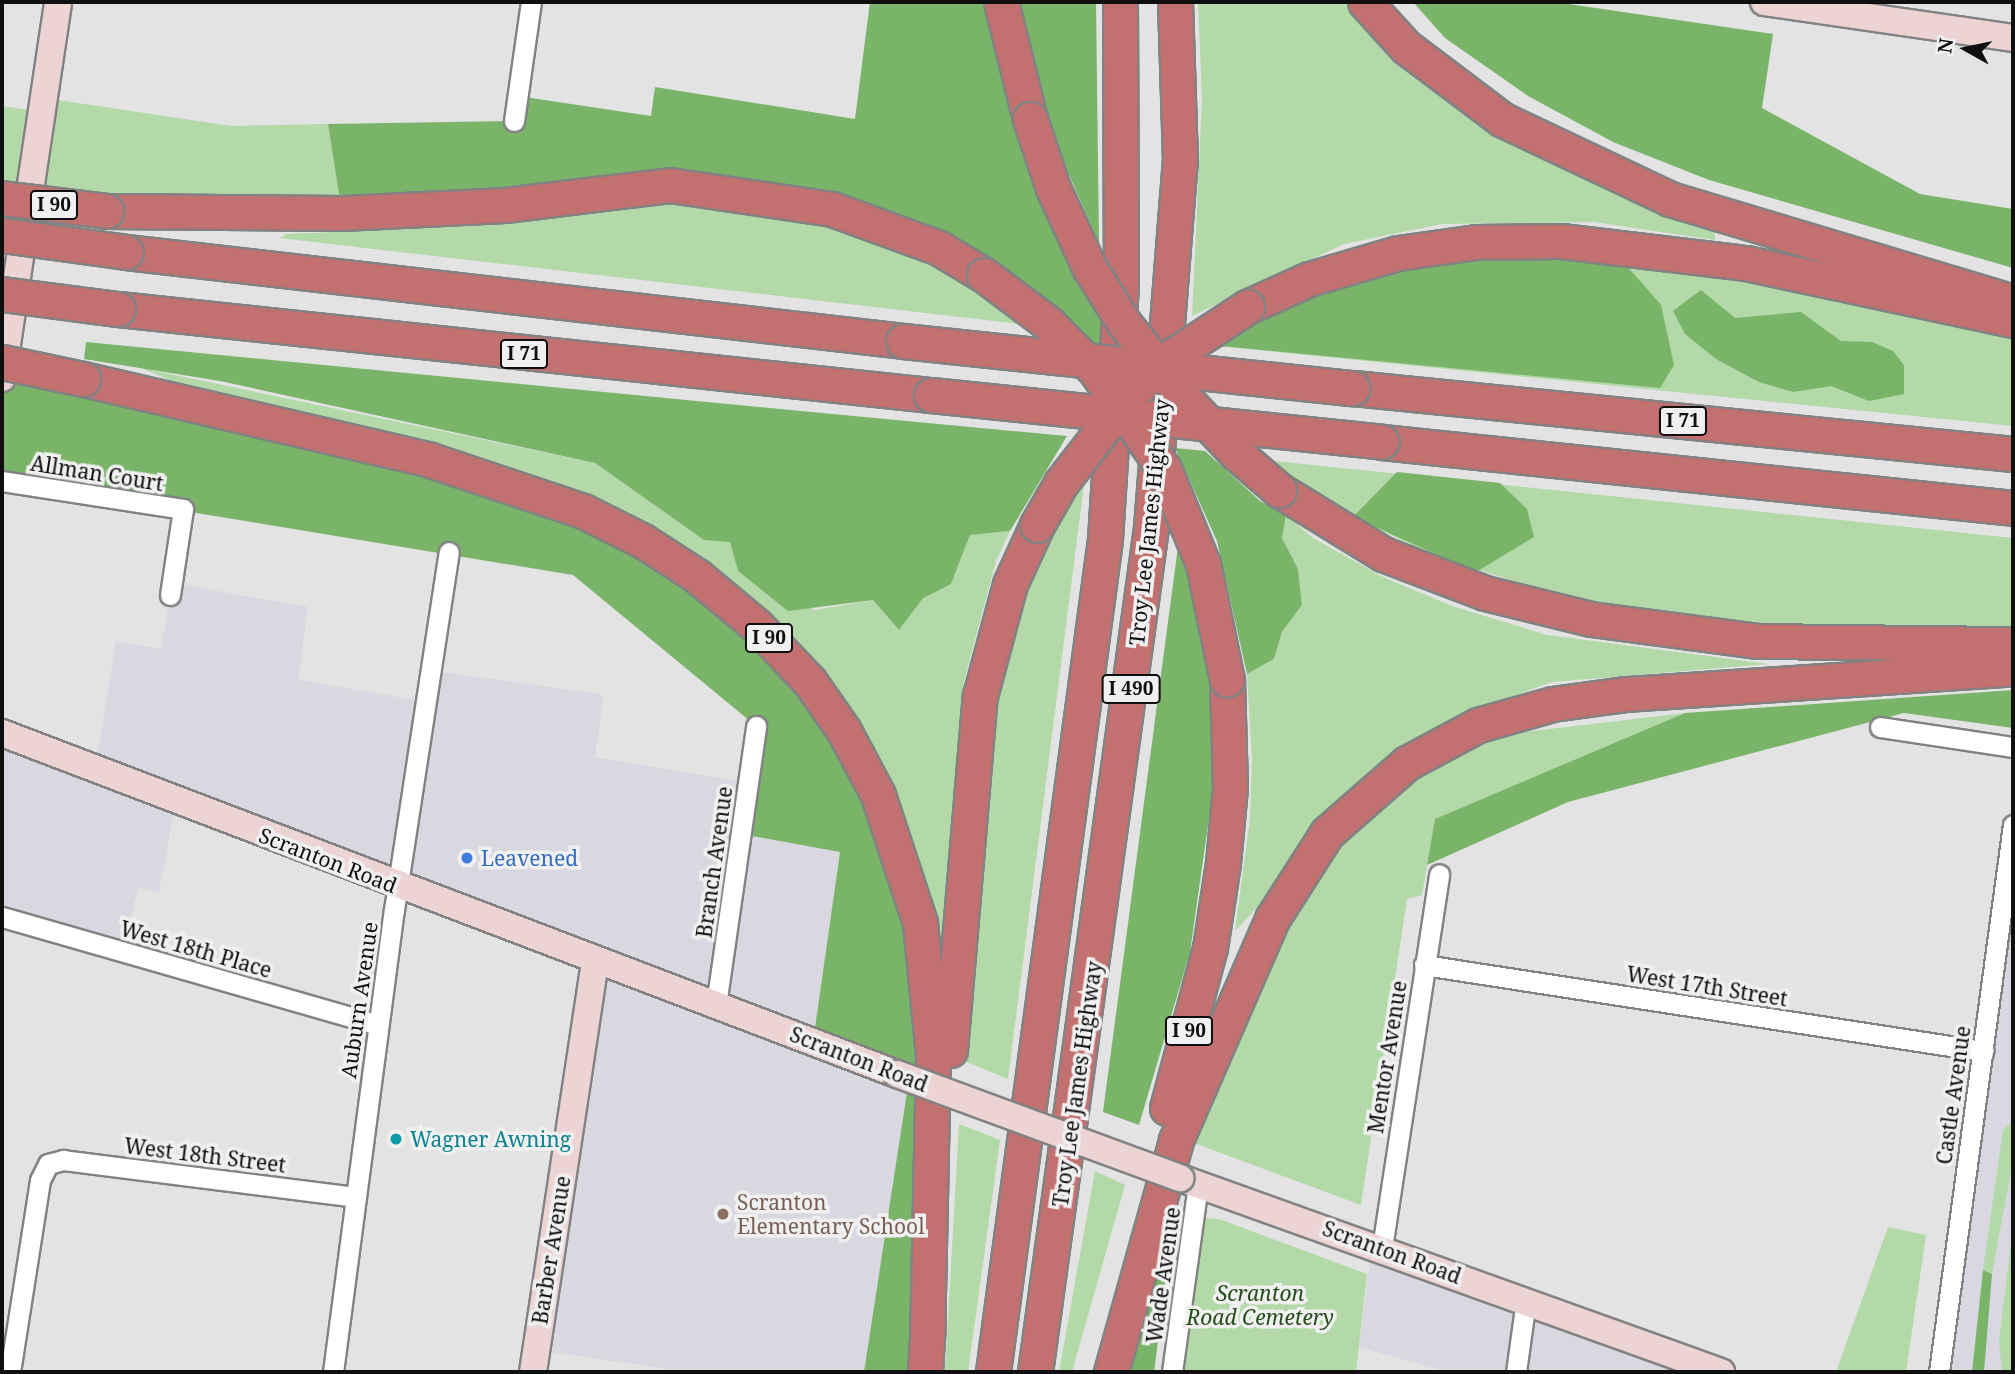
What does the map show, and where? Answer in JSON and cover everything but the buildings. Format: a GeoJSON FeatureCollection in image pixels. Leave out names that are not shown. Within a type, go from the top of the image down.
{"type":"FeatureCollection","features":[{"type":"Feature","properties":{"kind":"highway"},"geometry":{"type":"LineString","coordinates":[[1001,2],[1030,120],[1053,188],[1089,267],[1124,323],[1194,409],[1279,490],[1341,532],[1394,559],[1485,593],[1591,620],[1759,641],[2013,644]]}},
{"type":"Feature","properties":{"kind":"highway","name":"Troy Lee James Highway"},"geometry":{"type":"LineString","coordinates":[[993,1372],[1105,539],[1121,288],[1120,2]]}},
{"type":"Feature","properties":{"kind":"highway","name":"Troy Lee James Highway"},"geometry":{"type":"LineString","coordinates":[[1035,1372],[1151,527],[1180,161],[1175,2]]}},
{"type":"Feature","properties":{"kind":"highway"},"geometry":{"type":"LineString","coordinates":[[1365,2],[1406,47],[1503,120],[1670,200],[2013,302]]}},
{"type":"Feature","properties":{"kind":"highway","name":"I 90"},"geometry":{"type":"LineString","coordinates":[[2,198],[106,211],[173,215],[355,212],[505,205],[670,185],[832,209],[939,248],[984,275],[1048,323],[1095,370],[1164,469],[1203,564],[1227,680],[1230,788],[1210,947],[1090,1372]]}},
{"type":"Feature","properties":{"kind":"highway","name":"I 71"},"geometry":{"type":"LineString","coordinates":[[2,235],[126,252],[903,341],[2013,454]]}},
{"type":"Feature","properties":{"kind":"highway"},"geometry":{"type":"LineString","coordinates":[[926,1356],[979,696],[1010,584],[1037,525],[1061,484],[1131,393],[1172,356],[1247,307],[1309,279],[1398,253],[1476,242],[1561,241],[1746,262],[2013,320]]}},
{"type":"Feature","properties":{"kind":"highway","name":"I 71"},"geometry":{"type":"LineString","coordinates":[[2,293],[118,309],[2013,508]]}},
{"type":"Feature","properties":{"kind":"highway","name":"I 90"},"geometry":{"type":"LineString","coordinates":[[2,362],[430,460],[583,511],[643,541],[697,576],[757,625],[810,682],[844,731],[878,795],[920,923],[933,1056],[926,1356]]}},
{"type":"Feature","properties":{"kind":"highway"},"geometry":{"type":"LineString","coordinates":[[1111,1372],[1176,1140],[1272,919],[1327,833],[1407,763],[1478,725],[1552,704],[1626,694],[2013,668]]}},
{"type":"Feature","properties":{"kind":"street"},"geometry":{"type":"LineString","coordinates":[[2,378],[58,2]]}},
{"type":"Feature","properties":{"kind":"street"},"geometry":{"type":"LineString","coordinates":[[514,121],[531,2]]}},
{"type":"Feature","properties":{"kind":"street"},"geometry":{"type":"LineString","coordinates":[[1764,2],[2013,38]]}},
{"type":"Feature","properties":{"kind":"street","name":"Allman Court"},"geometry":{"type":"LineString","coordinates":[[2,481],[183,509],[170,595]]}},
{"type":"Feature","properties":{"kind":"street","name":"Auburn Avenue"},"geometry":{"type":"LineString","coordinates":[[332,1372],[378,1025],[449,552]]}},
{"type":"Feature","properties":{"kind":"street","name":"Branch Avenue"},"geometry":{"type":"LineString","coordinates":[[716,1005],[756,726]]}},
{"type":"Feature","properties":{"kind":"street"},"geometry":{"type":"LineString","coordinates":[[1880,727],[2013,747]]}},
{"type":"Feature","properties":{"kind":"street","name":"Scranton Road"},"geometry":{"type":"LineString","coordinates":[[2,733],[595,962],[1189,1181],[1382,1248],[1721,1372]]}},
{"type":"Feature","properties":{"kind":"street","name":"Castle Avenue"},"geometry":{"type":"LineString","coordinates":[[1939,1372],[2013,825]]}},
{"type":"Feature","properties":{"kind":"street","name":"Mentor Avenue"},"geometry":{"type":"LineString","coordinates":[[1382,1248],[1439,874]]}},
{"type":"Feature","properties":{"kind":"street","name":"West 18th Place"},"geometry":{"type":"LineString","coordinates":[[2,917],[378,1025]]}},
{"type":"Feature","properties":{"kind":"street","name":"Barber Avenue"},"geometry":{"type":"LineString","coordinates":[[533,1372],[595,962]]}},
{"type":"Feature","properties":{"kind":"street","name":"West 17th Street"},"geometry":{"type":"LineString","coordinates":[[1424,965],[1983,1051]]}},
{"type":"Feature","properties":{"kind":"street","name":"West 18th Street"},"geometry":{"type":"LineString","coordinates":[[10,1372],[40,1180],[48,1164],[63,1160],[356,1197]]}},
{"type":"Feature","properties":{"kind":"street","name":"Wade Avenue"},"geometry":{"type":"LineString","coordinates":[[1172,1372],[1189,1181]]}},
{"type":"Feature","properties":{"kind":"street"},"geometry":{"type":"LineString","coordinates":[[1516,1372],[1526,1300]]}},
{"type":"Feature","properties":{"kind":"shaded area"},"geometry":{"type":"Polygon","coordinates":[[[172,583],[308,607],[298,680],[428,702],[433,671],[600,694],[603,699],[595,757],[748,783],[741,834],[840,851],[813,1042],[909,1078],[864,1372],[689,1372],[536,1350],[595,963],[176,801],[159,892],[138,888],[121,951],[2,917],[2,733],[95,769],[116,641],[161,649],[172,583]]]}},
{"type":"Feature","properties":{"kind":"shaded area"},"geometry":{"type":"Polygon","coordinates":[[[2013,825],[2013,1372],[1939,1372],[2013,825]]]}},
{"type":"Feature","properties":{"kind":"shaded area"},"geometry":{"type":"Polygon","coordinates":[[[1372,1244],[1721,1372],[1448,1372],[1359,1347],[1372,1244]]]}},
{"type":"Feature","properties":{"kind":"green space"},"geometry":{"type":"Polygon","coordinates":[[[870,2],[1001,2],[1089,267],[1117,367],[939,248],[670,185],[342,213],[328,124],[514,121],[518,96],[651,116],[655,87],[855,119],[870,2]]]}},
{"type":"Feature","properties":{"kind":"green space"},"geometry":{"type":"Polygon","coordinates":[[[1016,2],[1096,2],[1099,243],[1066,168],[1038,89],[1016,2]]]}},
{"type":"Feature","properties":{"kind":"green space"},"geometry":{"type":"Polygon","coordinates":[[[1198,2],[1345,2],[1362,25],[1428,86],[1484,124],[1633,200],[1715,226],[1715,240],[1594,222],[1442,224],[1344,244],[1192,316],[1202,100],[1198,2]]]}},
{"type":"Feature","properties":{"kind":"green space"},"geometry":{"type":"Polygon","coordinates":[[[1413,2],[1555,2],[1773,34],[1762,108],[1920,194],[2013,209],[2013,268],[1709,180],[1613,142],[1528,96],[1445,38],[1413,2]]]}},
{"type":"Feature","properties":{"kind":"green space"},"geometry":{"type":"Polygon","coordinates":[[[44,98],[231,126],[328,124],[342,213],[2,198],[2,106],[41,112],[44,98]]]}},
{"type":"Feature","properties":{"kind":"green space"},"geometry":{"type":"Polygon","coordinates":[[[658,201],[694,201],[815,218],[914,253],[998,305],[1020,324],[279,238],[287,234],[405,229],[658,201]]]}},
{"type":"Feature","properties":{"kind":"green space"},"geometry":{"type":"Polygon","coordinates":[[[1546,254],[1620,259],[1661,305],[1674,365],[1660,388],[1219,346],[1259,314],[1324,286],[1419,262],[1546,254]]]}},
{"type":"Feature","properties":{"kind":"green space"},"geometry":{"type":"Polygon","coordinates":[[[1419,262],[1673,263],[2013,335],[2013,426],[1219,346],[1419,262]]]}},
{"type":"Feature","properties":{"kind":"green space"},"geometry":{"type":"Polygon","coordinates":[[[1701,290],[1735,318],[1801,312],[1841,341],[1872,342],[1893,351],[1904,365],[1904,394],[1869,401],[1831,386],[1793,392],[1759,382],[1716,359],[1685,334],[1673,311],[1701,290]]]}},
{"type":"Feature","properties":{"kind":"green space"},"geometry":{"type":"Polygon","coordinates":[[[86,342],[1067,436],[1010,531],[970,535],[951,584],[923,598],[899,630],[873,600],[788,611],[738,571],[730,542],[704,540],[595,463],[220,381],[84,359],[86,342]]]}},
{"type":"Feature","properties":{"kind":"green space"},"geometry":{"type":"Polygon","coordinates":[[[2,362],[583,511],[783,652],[912,888],[925,1372],[864,1372],[909,1079],[813,1042],[840,852],[741,834],[756,726],[573,575],[2,481],[2,362]]]}},
{"type":"Feature","properties":{"kind":"green space"},"geometry":{"type":"Polygon","coordinates":[[[141,368],[595,463],[704,540],[730,541],[738,571],[815,610],[873,600],[899,630],[923,597],[951,584],[970,535],[1010,531],[996,561],[964,681],[942,956],[935,914],[910,830],[846,707],[803,648],[750,597],[693,553],[630,516],[556,484],[467,454],[183,386],[141,368]]]}},
{"type":"Feature","properties":{"kind":"green space"},"geometry":{"type":"Polygon","coordinates":[[[1175,448],[1205,451],[1260,501],[1286,515],[1282,538],[1298,569],[1302,605],[1282,632],[1274,659],[1247,674],[1217,541],[1175,448]]]}},
{"type":"Feature","properties":{"kind":"green space"},"geometry":{"type":"Polygon","coordinates":[[[1266,460],[2013,538],[2013,627],[1772,626],[1675,618],[1571,599],[1431,555],[1311,495],[1266,460]]]}},
{"type":"Feature","properties":{"kind":"green space"},"geometry":{"type":"Polygon","coordinates":[[[1397,472],[1500,483],[1527,509],[1534,537],[1476,572],[1353,517],[1397,472]]]}},
{"type":"Feature","properties":{"kind":"green space"},"geometry":{"type":"Polygon","coordinates":[[[1085,477],[1008,1079],[964,1061],[994,690],[1016,609],[1042,546],[1085,477]]]}},
{"type":"Feature","properties":{"kind":"green space"},"geometry":{"type":"Polygon","coordinates":[[[1286,515],[1313,538],[1383,577],[1452,606],[1547,635],[1769,664],[1552,682],[1480,708],[1270,894],[1235,931],[1250,818],[1252,760],[1247,674],[1274,659],[1282,632],[1302,605],[1298,569],[1282,538],[1286,515]]]}},
{"type":"Feature","properties":{"kind":"green space"},"geometry":{"type":"Polygon","coordinates":[[[1179,539],[1198,593],[1211,665],[1217,731],[1213,790],[1190,952],[1139,1125],[1103,1112],[1179,539]]]}},
{"type":"Feature","properties":{"kind":"green space"},"geometry":{"type":"Polygon","coordinates":[[[2013,690],[2013,728],[1904,713],[1568,802],[1427,865],[1435,819],[1685,713],[2013,690]]]}},
{"type":"Feature","properties":{"kind":"green space"},"geometry":{"type":"Polygon","coordinates":[[[1685,713],[1435,820],[1422,895],[1407,899],[1361,1205],[1194,1143],[1266,963],[1304,893],[1340,843],[1386,800],[1443,762],[1508,734],[1685,713]]]}},
{"type":"Feature","properties":{"kind":"green space"},"geometry":{"type":"Polygon","coordinates":[[[2013,1121],[2013,1160],[1992,1274],[1983,1270],[2003,1130],[2013,1121]]]}},
{"type":"Feature","properties":{"kind":"green space"},"geometry":{"type":"Polygon","coordinates":[[[959,1124],[1000,1140],[968,1372],[945,1372],[959,1124]]]}},
{"type":"Feature","properties":{"kind":"green space"},"geometry":{"type":"Polygon","coordinates":[[[1095,1171],[1125,1185],[1072,1372],[1059,1372],[1095,1171]]]}},
{"type":"Feature","properties":{"kind":"green space"},"geometry":{"type":"Polygon","coordinates":[[[1176,1206],[1154,1372],[1130,1372],[1176,1206]]]}},
{"type":"Feature","properties":{"kind":"green space","name":"Scranton Road Cemetery"},"geometry":{"type":"Polygon","coordinates":[[[1205,1218],[1219,1219],[1367,1274],[1356,1372],[1184,1372],[1205,1218]]]}},
{"type":"Feature","properties":{"kind":"green space"},"geometry":{"type":"Polygon","coordinates":[[[1888,1227],[1926,1235],[1906,1372],[1836,1372],[1888,1227]]]}},
{"type":"Feature","properties":{"kind":"green space"},"geometry":{"type":"Polygon","coordinates":[[[2013,1227],[2013,1372],[2002,1372],[1999,1341],[2013,1227]]]}},
{"type":"Feature","properties":{"kind":"green space"},"geometry":{"type":"Polygon","coordinates":[[[1983,1270],[1992,1274],[1984,1372],[1972,1372],[1983,1270]]]}},
{"type":"Feature","properties":{"kind":"place","name":"Leavened"},"geometry":{"type":"Point","coordinates":[467,858]}},
{"type":"Feature","properties":{"kind":"place","name":"Wagner Awning"},"geometry":{"type":"Point","coordinates":[396,1139]}},
{"type":"Feature","properties":{"kind":"place","name":"Scranton Elementary School"},"geometry":{"type":"Point","coordinates":[723,1214]}}]}
